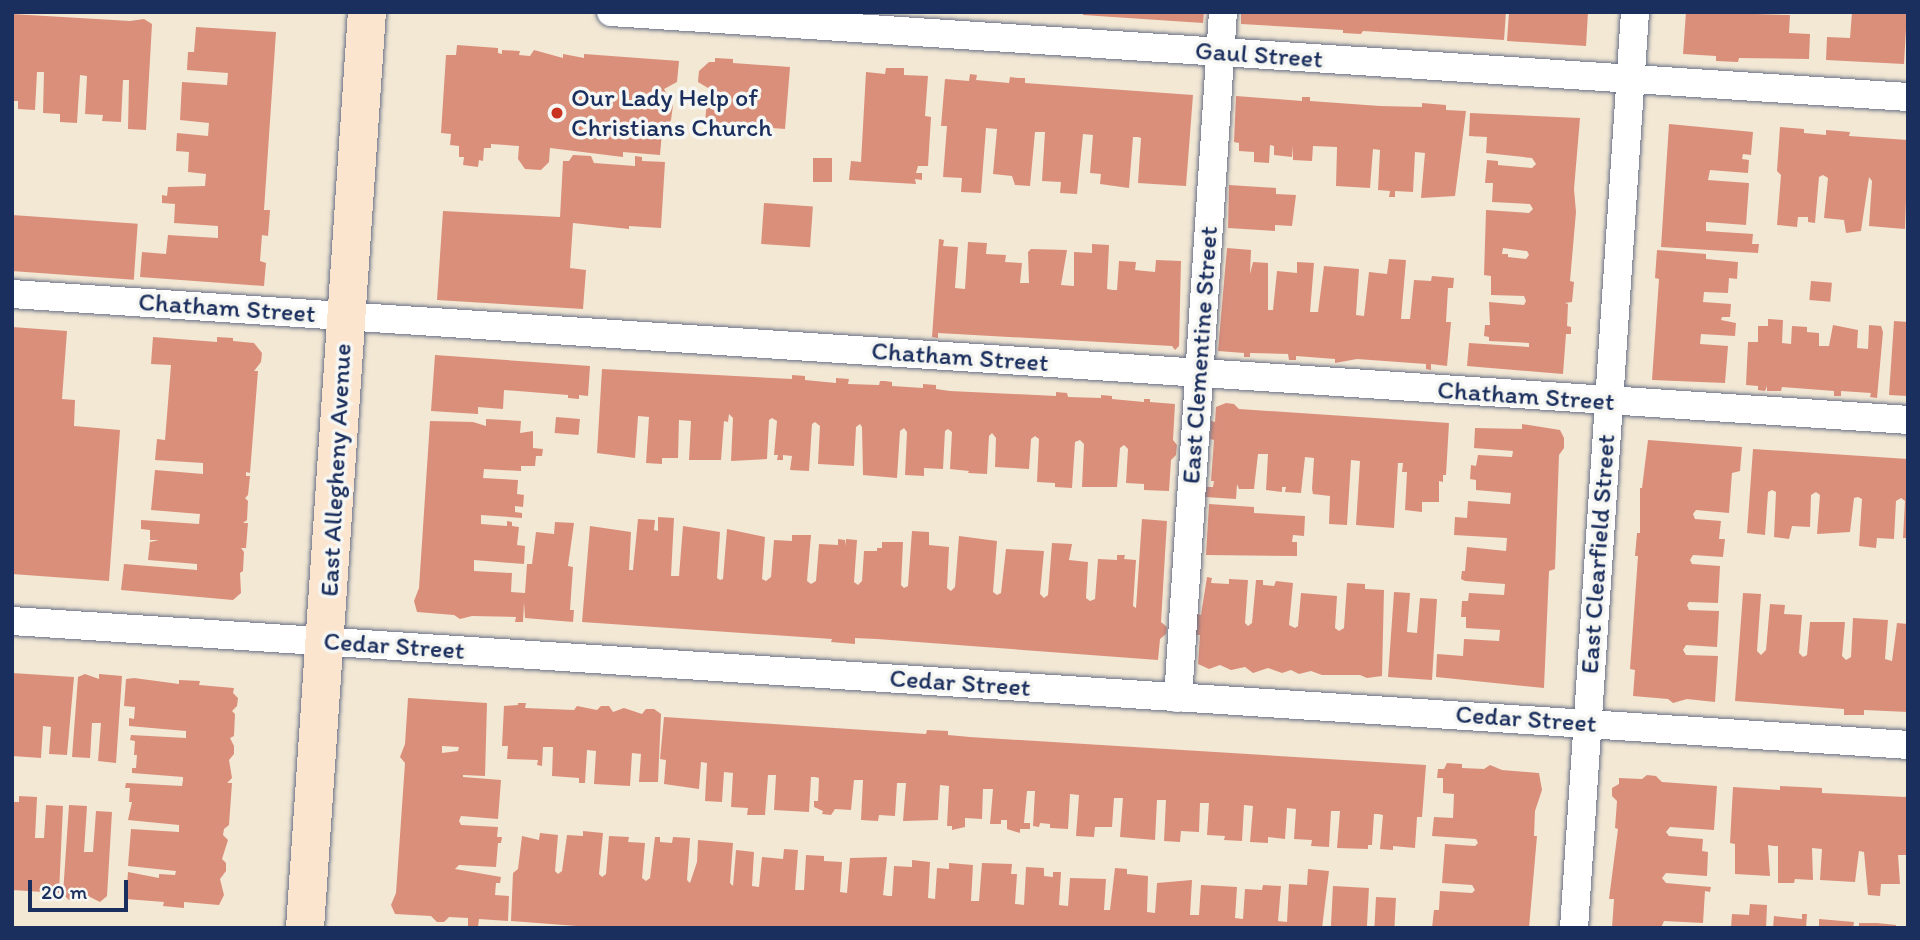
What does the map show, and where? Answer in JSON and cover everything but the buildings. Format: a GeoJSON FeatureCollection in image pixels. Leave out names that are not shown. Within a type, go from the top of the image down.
{"type":"FeatureCollection","features":[{"type":"Feature","properties":{"kind":"street","name":"East Allegheny Avenue"},"geometry":{"type":"LineString","coordinates":[[305,928],[326,642],[345,315],[368,12]]}},
{"type":"Feature","properties":{"kind":"street","name":"Gaul Street"},"geometry":{"type":"LineString","coordinates":[[611,12],[1908,97]]}},
{"type":"Feature","properties":{"kind":"street","name":"East Clementine Street"},"geometry":{"type":"LineString","coordinates":[[1178,698],[1223,12]]}},
{"type":"Feature","properties":{"kind":"street","name":"East Clearfield Street"},"geometry":{"type":"LineString","coordinates":[[1574,928],[1635,12]]}},
{"type":"Feature","properties":{"kind":"street","name":"Chatham Street"},"geometry":{"type":"LineString","coordinates":[[12,294],[1908,420]]}},
{"type":"Feature","properties":{"kind":"street","name":"Cedar Street"},"geometry":{"type":"LineString","coordinates":[[12,621],[1908,745]]}},
{"type":"Feature","properties":{"kind":"place","name":"Our Lady Help of Christians Church"},"geometry":{"type":"Point","coordinates":[557,113]}}]}
